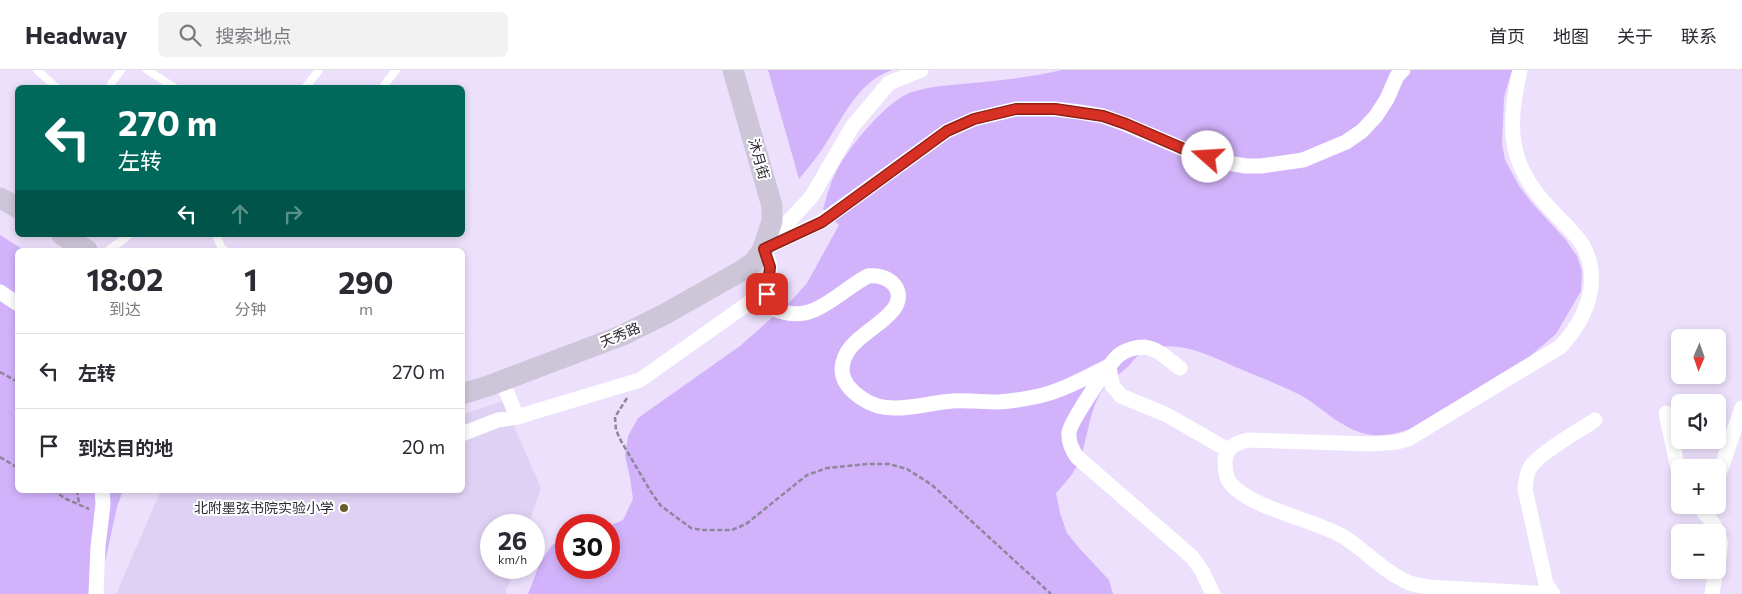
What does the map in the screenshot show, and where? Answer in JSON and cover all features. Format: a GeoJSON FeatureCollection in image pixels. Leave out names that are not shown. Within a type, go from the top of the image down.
{"type":"FeatureCollection","features":[{"type":"Feature","properties":{"kind":"main road","name":"沐月街"},"geometry":{"type":"LineString","coordinates":[[733,70],[772,206],[771,227],[764,249]]}},
{"type":"Feature","properties":{"kind":"main road"},"geometry":{"type":"LineString","coordinates":[[0,198],[15,206]]}},
{"type":"Feature","properties":{"kind":"main road"},"geometry":{"type":"LineString","coordinates":[[65,237],[84,248]]}},
{"type":"Feature","properties":{"kind":"main road","name":"天秀路"},"geometry":{"type":"LineString","coordinates":[[465,393],[623,335],[665,314],[741,271],[754,262],[764,249]]}},
{"type":"Feature","properties":{"kind":"street"},"geometry":{"type":"LineString","coordinates":[[764,249],[812,196],[852,127],[889,83],[920,70]]}},
{"type":"Feature","properties":{"kind":"street"},"geometry":{"type":"LineString","coordinates":[[764,249],[822,222],[947,131],[974,119],[1016,109],[1055,109],[1103,116],[1193,153],[1222,162],[1246,166],[1261,166],[1303,160],[1346,142],[1362,131],[1376,116],[1403,70]]}},
{"type":"Feature","properties":{"kind":"street"},"geometry":{"type":"LineString","coordinates":[[1520,70],[1512,118],[1512,134],[1520,166],[1540,198],[1581,243],[1589,264],[1590,294],[1583,316],[1570,337],[1560,347],[1408,439],[1371,444],[1248,440],[1228,450],[1226,473],[1229,482],[1249,497],[1274,509],[1320,525],[1344,537],[1389,571],[1410,583],[1428,588],[1552,594]]}},
{"type":"Feature","properties":{"kind":"street"},"geometry":{"type":"LineString","coordinates":[[764,249],[770,267],[767,290],[770,305],[775,310],[796,314],[809,312],[824,306],[868,276],[876,275],[890,280],[897,288],[897,303],[892,311],[852,346],[843,364],[842,375],[845,383],[864,400],[881,407],[897,408],[953,401],[998,402],[1040,396],[1109,366]]}},
{"type":"Feature","properties":{"kind":"street"},"geometry":{"type":"LineString","coordinates":[[465,433],[498,420],[640,380],[767,290]]}},
{"type":"Feature","properties":{"kind":"street"},"geometry":{"type":"LineString","coordinates":[[0,292],[15,302]]}},
{"type":"Feature","properties":{"kind":"street"},"geometry":{"type":"LineString","coordinates":[[1180,368],[1159,353],[1145,347],[1124,351],[1109,366],[1072,422],[1069,438],[1072,449],[1078,457],[1192,557],[1202,570],[1213,594]]}},
{"type":"Feature","properties":{"kind":"street"},"geometry":{"type":"LineString","coordinates":[[1109,366],[1112,385],[1121,396],[1167,415],[1228,450]]}},
{"type":"Feature","properties":{"kind":"street"},"geometry":{"type":"LineString","coordinates":[[502,381],[517,416]]}},
{"type":"Feature","properties":{"kind":"street"},"geometry":{"type":"LineString","coordinates":[[1724,459],[1742,408]]}},
{"type":"Feature","properties":{"kind":"street"},"geometry":{"type":"LineString","coordinates":[[1666,413],[1676,459]]}},
{"type":"Feature","properties":{"kind":"street"},"geometry":{"type":"LineString","coordinates":[[1552,594],[1546,584],[1542,568],[1525,489],[1526,478],[1529,467],[1537,458],[1595,420]]}},
{"type":"Feature","properties":{"kind":"street"},"geometry":{"type":"LineString","coordinates":[[96,594],[98,547],[104,498],[103,493]]}},
{"type":"Feature","properties":{"kind":"street"},"geometry":{"type":"LineString","coordinates":[[1712,594],[1714,579]]}},
{"type":"Feature","properties":{"kind":"lane"},"geometry":{"type":"LineString","coordinates":[[37,70],[54,85]]}},
{"type":"Feature","properties":{"kind":"lane"},"geometry":{"type":"LineString","coordinates":[[111,85],[121,70]]}},
{"type":"Feature","properties":{"kind":"lane"},"geometry":{"type":"LineString","coordinates":[[147,70],[170,85]]}},
{"type":"Feature","properties":{"kind":"lane"},"geometry":{"type":"LineString","coordinates":[[308,85],[320,70]]}},
{"type":"Feature","properties":{"kind":"lane"},"geometry":{"type":"LineString","coordinates":[[384,85],[396,70]]}},
{"type":"Feature","properties":{"kind":"lane"},"geometry":{"type":"LineString","coordinates":[[112,248],[126,237]]}},
{"type":"Feature","properties":{"kind":"path"},"geometry":{"type":"LineString","coordinates":[[0,372],[15,380]]}},
{"type":"Feature","properties":{"kind":"path"},"geometry":{"type":"LineString","coordinates":[[640,380],[618,410],[615,417],[616,430],[661,506],[690,528],[732,530],[746,524],[807,475],[827,468],[890,464],[907,469],[932,484],[1052,594]]}},
{"type":"Feature","properties":{"kind":"path"},"geometry":{"type":"LineString","coordinates":[[0,457],[15,466]]}},
{"type":"Feature","properties":{"kind":"path"},"geometry":{"type":"LineString","coordinates":[[58,493],[102,514]]}},
{"type":"Feature","properties":{"kind":"path"},"geometry":{"type":"LineString","coordinates":[[77,493],[78,504]]}},
{"type":"Feature","properties":{"kind":"shaded area"},"geometry":{"type":"Polygon","coordinates":[[[768,70],[892,70],[879,76],[859,93],[821,151],[799,179],[768,70]]]}},
{"type":"Feature","properties":{"kind":"shaded area"},"geometry":{"type":"Polygon","coordinates":[[[1062,70],[1512,70],[1504,97],[1502,144],[1505,160],[1519,186],[1566,240],[1577,256],[1582,271],[1581,291],[1556,334],[1530,356],[1410,429],[1386,435],[1374,435],[1354,430],[1297,393],[1193,350],[1166,346],[1153,348],[1140,354],[1109,382],[1101,392],[1096,401],[1078,464],[1070,478],[1056,493],[1067,533],[1109,580],[1113,594],[528,594],[534,579],[545,579],[545,556],[555,544],[555,579],[620,579],[620,521],[623,520],[633,499],[625,456],[628,436],[638,418],[740,346],[791,301],[807,283],[839,225],[823,209],[832,179],[850,149],[880,114],[902,97],[919,90],[1040,75],[1062,70]]]}},
{"type":"Feature","properties":{"kind":"shaded area"},"geometry":{"type":"Polygon","coordinates":[[[0,235],[21,248],[15,248],[15,493],[122,493],[117,507],[98,594],[0,594],[0,235]]]}},
{"type":"Feature","properties":{"kind":"shaded area","name":"北附墨弦书院实验小学"},"geometry":{"type":"Polygon","coordinates":[[[503,401],[541,488],[532,514],[480,514],[480,579],[510,579],[505,594],[116,594],[160,493],[465,493],[465,413],[503,401]]]}},
{"type":"Feature","properties":{"kind":"place","name":"北附墨弦书院实验小学"},"geometry":{"type":"Point","coordinates":[344,508]}},
{"type":"Feature","properties":{"kind":"route"},"geometry":{"type":"LineString","coordinates":[[767,294],[770,267],[764,249],[822,222],[947,131],[974,119],[1016,109],[1035,108],[1091,114],[1126,124],[1193,153],[1208,157]]}}]}
